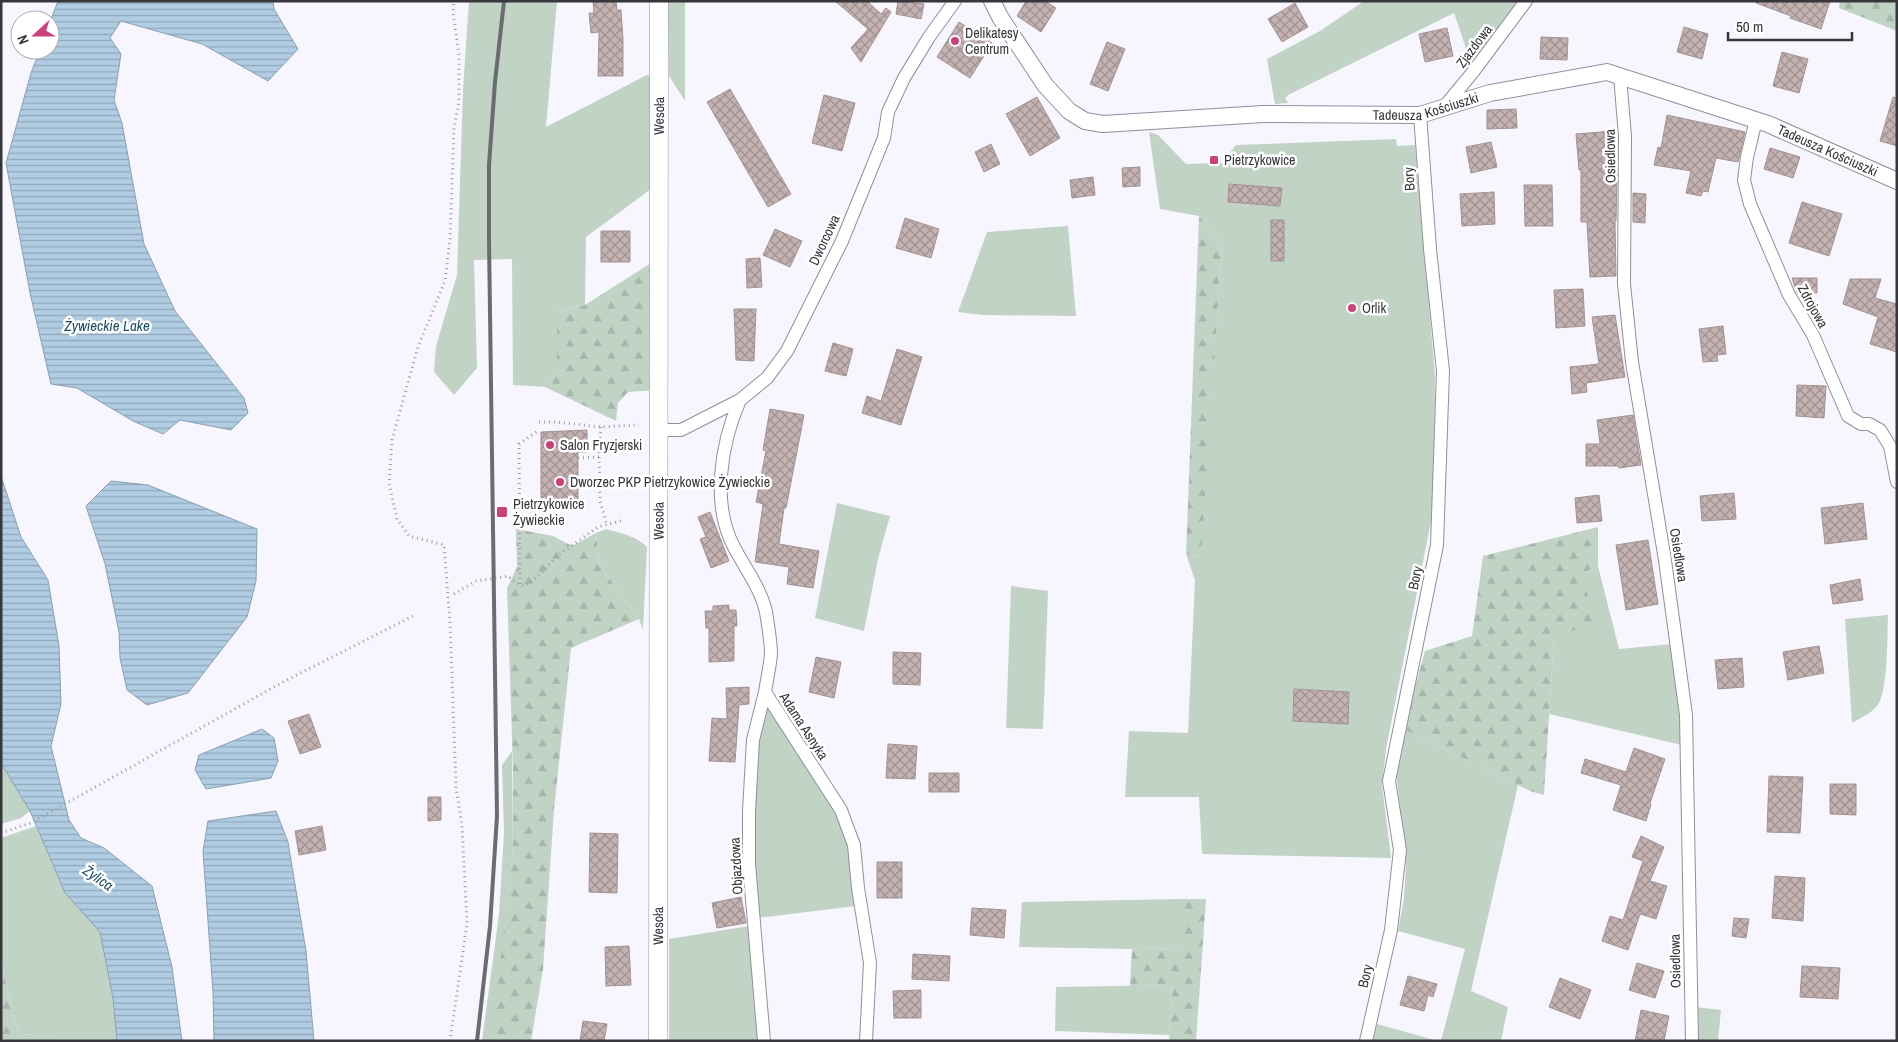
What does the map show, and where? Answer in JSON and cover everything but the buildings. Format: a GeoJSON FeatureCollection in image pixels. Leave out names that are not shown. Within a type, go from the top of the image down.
{"type":"FeatureCollection","features":[{"type":"Feature","properties":{"kind":"main road","name":"Wesoła"},"geometry":{"type":"LineString","coordinates":[[658,1041],[659,1]]}},
{"type":"Feature","properties":{"kind":"street","name":"Dworcowa"},"geometry":{"type":"LineString","coordinates":[[658,430],[681,430],[740,400],[767,378],[788,351],[842,241],[884,138],[888,112],[904,78],[929,36],[955,1]]}},
{"type":"Feature","properties":{"kind":"street","name":"Tadeusza Kościuszki"},"geometry":{"type":"LineString","coordinates":[[992,1],[1000,17],[1046,85],[1069,111],[1085,121],[1103,124],[1263,114],[1420,114],[1490,93],[1606,72],[1768,124],[1897,181]]}},
{"type":"Feature","properties":{"kind":"street","name":"Zjazdowa"},"geometry":{"type":"LineString","coordinates":[[1444,107],[1473,72],[1526,1]]}},
{"type":"Feature","properties":{"kind":"street","name":"Osiedlowa"},"geometry":{"type":"LineString","coordinates":[[1620,76],[1625,136],[1624,284],[1632,362],[1666,569],[1686,715],[1692,1041]]}},
{"type":"Feature","properties":{"kind":"street","name":"Bory"},"geometry":{"type":"LineString","coordinates":[[1366,1041],[1391,930],[1400,850],[1389,781],[1437,545],[1443,372],[1430,249],[1420,114]]}},
{"type":"Feature","properties":{"kind":"street","name":"Zdrojowa"},"geometry":{"type":"LineString","coordinates":[[1756,120],[1744,180],[1750,204],[1789,295],[1813,335],[1848,416],[1861,424],[1869,424],[1880,430],[1890,446],[1897,482]]}},
{"type":"Feature","properties":{"kind":"street","name":"Adama Asnyka"},"geometry":{"type":"LineString","coordinates":[[740,400],[731,420],[720,484],[723,514],[733,546],[750,573],[766,611],[771,654],[765,692],[841,810],[854,845],[858,888],[870,963],[866,1041]]}},
{"type":"Feature","properties":{"kind":"street","name":"Objazdowa"},"geometry":{"type":"LineString","coordinates":[[764,1041],[749,864],[749,811],[753,740],[765,692]]}},
{"type":"Feature","properties":{"kind":"path"},"geometry":{"type":"LineString","coordinates":[[450,1041],[466,923],[462,826],[456,787],[450,622],[444,545],[410,536],[397,518],[389,483],[392,440],[418,347],[445,281],[450,239],[454,128],[459,102],[459,54],[453,13],[454,1]]}},
{"type":"Feature","properties":{"kind":"path"},"geometry":{"type":"LineString","coordinates":[[539,422],[601,427],[639,425]]}},
{"type":"Feature","properties":{"kind":"path"},"geometry":{"type":"LineString","coordinates":[[601,427],[600,501],[607,524]]}},
{"type":"Feature","properties":{"kind":"path"},"geometry":{"type":"LineString","coordinates":[[520,584],[519,444],[539,430]]}},
{"type":"Feature","properties":{"kind":"path"},"geometry":{"type":"LineString","coordinates":[[578,458],[600,457]]}},
{"type":"Feature","properties":{"kind":"path"},"geometry":{"type":"LineString","coordinates":[[454,594],[476,581],[494,577],[508,576],[525,586],[557,556],[598,527],[621,521]]}},
{"type":"Feature","properties":{"kind":"path"},"geometry":{"type":"LineString","coordinates":[[1,833],[31,823],[283,682],[415,615]]}},
{"type":"Feature","properties":{"kind":"green space"},"geometry":{"type":"Polygon","coordinates":[[[469,1],[557,1],[546,127],[647,75],[659,78],[659,183],[586,237],[585,305],[557,312],[557,367],[545,387],[513,385],[512,259],[474,260],[477,368],[454,395],[434,372],[436,346],[457,275],[463,90],[469,1]]]}},
{"type":"Feature","properties":{"kind":"green space"},"geometry":{"type":"Polygon","coordinates":[[[668,1],[685,1],[685,101],[669,76],[668,1]]]}},
{"type":"Feature","properties":{"kind":"green space"},"geometry":{"type":"Polygon","coordinates":[[[1364,1],[1520,1],[1472,66],[1454,13],[1288,95],[1285,99],[1289,103],[1275,104],[1267,59],[1320,31],[1364,1]]]}},
{"type":"Feature","properties":{"kind":"green space"},"geometry":{"type":"Polygon","coordinates":[[[1840,1],[1897,1],[1897,31],[1839,8],[1840,1]]]}},
{"type":"Feature","properties":{"kind":"green space"},"geometry":{"type":"Polygon","coordinates":[[[1149,132],[1158,135],[1186,164],[1222,163],[1236,145],[1396,139],[1397,146],[1415,145],[1435,375],[1434,506],[1386,749],[1382,785],[1391,858],[1202,854],[1199,797],[1125,797],[1129,731],[1188,733],[1195,580],[1186,554],[1200,556],[1222,245],[1199,216],[1160,209],[1149,132]]]}},
{"type":"Feature","properties":{"kind":"green space"},"geometry":{"type":"Polygon","coordinates":[[[1199,216],[1222,245],[1201,556],[1186,554],[1199,216]]]}},
{"type":"Feature","properties":{"kind":"green space"},"geometry":{"type":"Polygon","coordinates":[[[1068,226],[1076,316],[982,315],[958,312],[987,232],[1068,226]]]}},
{"type":"Feature","properties":{"kind":"green space"},"geometry":{"type":"Polygon","coordinates":[[[659,258],[658,390],[628,392],[618,403],[616,421],[545,387],[557,367],[557,312],[585,305],[659,258]]]}},
{"type":"Feature","properties":{"kind":"green space"},"geometry":{"type":"Polygon","coordinates":[[[837,503],[890,516],[878,559],[864,631],[815,618],[837,503]]]}},
{"type":"Feature","properties":{"kind":"green space"},"geometry":{"type":"Polygon","coordinates":[[[1598,527],[1598,566],[1583,573],[1593,623],[1554,638],[1544,795],[1530,791],[1403,729],[1425,651],[1472,636],[1483,556],[1598,527]]]}},
{"type":"Feature","properties":{"kind":"green space"},"geometry":{"type":"Polygon","coordinates":[[[516,529],[553,536],[572,546],[596,533],[600,566],[639,619],[571,648],[554,810],[543,969],[531,1041],[491,1041],[513,850],[513,769],[507,588],[517,567],[516,529]]]}},
{"type":"Feature","properties":{"kind":"green space"},"geometry":{"type":"Polygon","coordinates":[[[606,529],[633,538],[647,547],[643,630],[639,619],[600,566],[596,533],[606,529]]]}},
{"type":"Feature","properties":{"kind":"green space"},"geometry":{"type":"Polygon","coordinates":[[[1598,566],[1619,649],[1672,644],[1682,745],[1549,714],[1554,638],[1583,573],[1598,566]]]}},
{"type":"Feature","properties":{"kind":"green space"},"geometry":{"type":"Polygon","coordinates":[[[1011,586],[1048,591],[1043,729],[1006,728],[1011,586]]]}},
{"type":"Feature","properties":{"kind":"green space"},"geometry":{"type":"Polygon","coordinates":[[[1888,615],[1886,671],[1880,701],[1872,711],[1852,723],[1845,619],[1888,615]]]}},
{"type":"Feature","properties":{"kind":"green space"},"geometry":{"type":"Polygon","coordinates":[[[768,710],[773,712],[835,807],[847,844],[856,906],[757,918],[753,863],[757,765],[761,722],[764,713],[768,710]]]}},
{"type":"Feature","properties":{"kind":"green space"},"geometry":{"type":"Polygon","coordinates":[[[1403,729],[1518,785],[1471,991],[1508,1007],[1501,1041],[1441,1041],[1465,949],[1398,931],[1404,898],[1406,865],[1396,771],[1403,729]]]}},
{"type":"Feature","properties":{"kind":"green space"},"geometry":{"type":"Polygon","coordinates":[[[512,751],[513,850],[494,1023],[491,1041],[482,1041],[499,914],[504,833],[502,765],[512,751]]]}},
{"type":"Feature","properties":{"kind":"green space"},"geometry":{"type":"Polygon","coordinates":[[[1,763],[30,811],[21,818],[1,824],[1,763]]]}},
{"type":"Feature","properties":{"kind":"green space"},"geometry":{"type":"Polygon","coordinates":[[[36,826],[65,893],[100,932],[113,998],[117,1041],[63,1041],[55,1036],[18,1034],[1,961],[1,838],[36,826]]]}},
{"type":"Feature","properties":{"kind":"green space"},"geometry":{"type":"Polygon","coordinates":[[[1182,899],[1182,948],[1019,947],[1022,902],[1182,899]]]}},
{"type":"Feature","properties":{"kind":"green space"},"geometry":{"type":"Polygon","coordinates":[[[1182,899],[1206,899],[1196,1041],[1170,1041],[1173,985],[1130,986],[1132,949],[1182,948],[1182,899]]]}},
{"type":"Feature","properties":{"kind":"green space"},"geometry":{"type":"Polygon","coordinates":[[[749,926],[762,1041],[669,1041],[669,939],[749,926]]]}},
{"type":"Feature","properties":{"kind":"green space"},"geometry":{"type":"Polygon","coordinates":[[[1,961],[18,1034],[55,1036],[63,1041],[1,1041],[1,961]]]}},
{"type":"Feature","properties":{"kind":"green space"},"geometry":{"type":"Polygon","coordinates":[[[1173,985],[1169,1035],[1055,1031],[1056,987],[1173,985]]]}},
{"type":"Feature","properties":{"kind":"green space"},"geometry":{"type":"Polygon","coordinates":[[[1695,1007],[1721,1010],[1718,1041],[1698,1041],[1695,1007]]]}},
{"type":"Feature","properties":{"kind":"green space"},"geometry":{"type":"Polygon","coordinates":[[[1377,1024],[1438,1041],[1373,1041],[1377,1024]]]}},
{"type":"Feature","properties":{"kind":"water","name":"Żywieckie Lake"},"geometry":{"type":"Polygon","coordinates":[[[58,1],[273,1],[274,9],[298,49],[268,81],[202,44],[121,21],[110,38],[121,54],[114,100],[122,123],[144,244],[175,311],[244,398],[248,413],[231,430],[180,420],[163,434],[133,421],[77,388],[51,384],[30,293],[6,163],[36,60],[60,60],[60,10],[55,10],[58,1]]]}},
{"type":"Feature","properties":{"kind":"water","name":"Żylica"},"geometry":{"type":"Polygon","coordinates":[[[1,476],[21,537],[48,580],[59,646],[61,704],[51,746],[69,820],[81,838],[104,848],[152,886],[172,967],[182,1041],[117,1041],[113,998],[100,932],[65,893],[30,811],[1,763],[1,476]]]}},
{"type":"Feature","properties":{"kind":"water"},"geometry":{"type":"Polygon","coordinates":[[[111,481],[148,485],[257,529],[256,581],[247,617],[188,693],[147,705],[127,690],[120,658],[119,632],[105,564],[86,506],[111,481]]]}},
{"type":"Feature","properties":{"kind":"water"},"geometry":{"type":"Polygon","coordinates":[[[262,729],[274,738],[278,761],[271,778],[206,789],[195,770],[199,755],[262,729]]]}},
{"type":"Feature","properties":{"kind":"water"},"geometry":{"type":"Polygon","coordinates":[[[276,811],[288,842],[306,951],[314,1041],[214,1041],[213,992],[203,851],[208,821],[276,811]]]}},
{"type":"Feature","properties":{"kind":"railway"},"geometry":{"type":"LineString","coordinates":[[477,1041],[490,926],[497,816],[489,165],[495,82],[504,1]]}},
{"type":"Feature","properties":{"kind":"place","name":"Delikatesy Centrum"},"geometry":{"type":"Point","coordinates":[955,41]}},
{"type":"Feature","properties":{"kind":"place","name":"Pietrzykowice"},"geometry":{"type":"Point","coordinates":[1214,160]}},
{"type":"Feature","properties":{"kind":"place","name":"Orlik"},"geometry":{"type":"Point","coordinates":[1352,308]}},
{"type":"Feature","properties":{"kind":"place","name":"Salon Fryzjerski"},"geometry":{"type":"Point","coordinates":[550,445]}},
{"type":"Feature","properties":{"kind":"place","name":"Dworzec PKP Pietrzykowice Żywieckie"},"geometry":{"type":"Point","coordinates":[560,482]}},
{"type":"Feature","properties":{"kind":"place","name":"Pietrzykowice Żywieckie"},"geometry":{"type":"Point","coordinates":[502,512]}}]}
